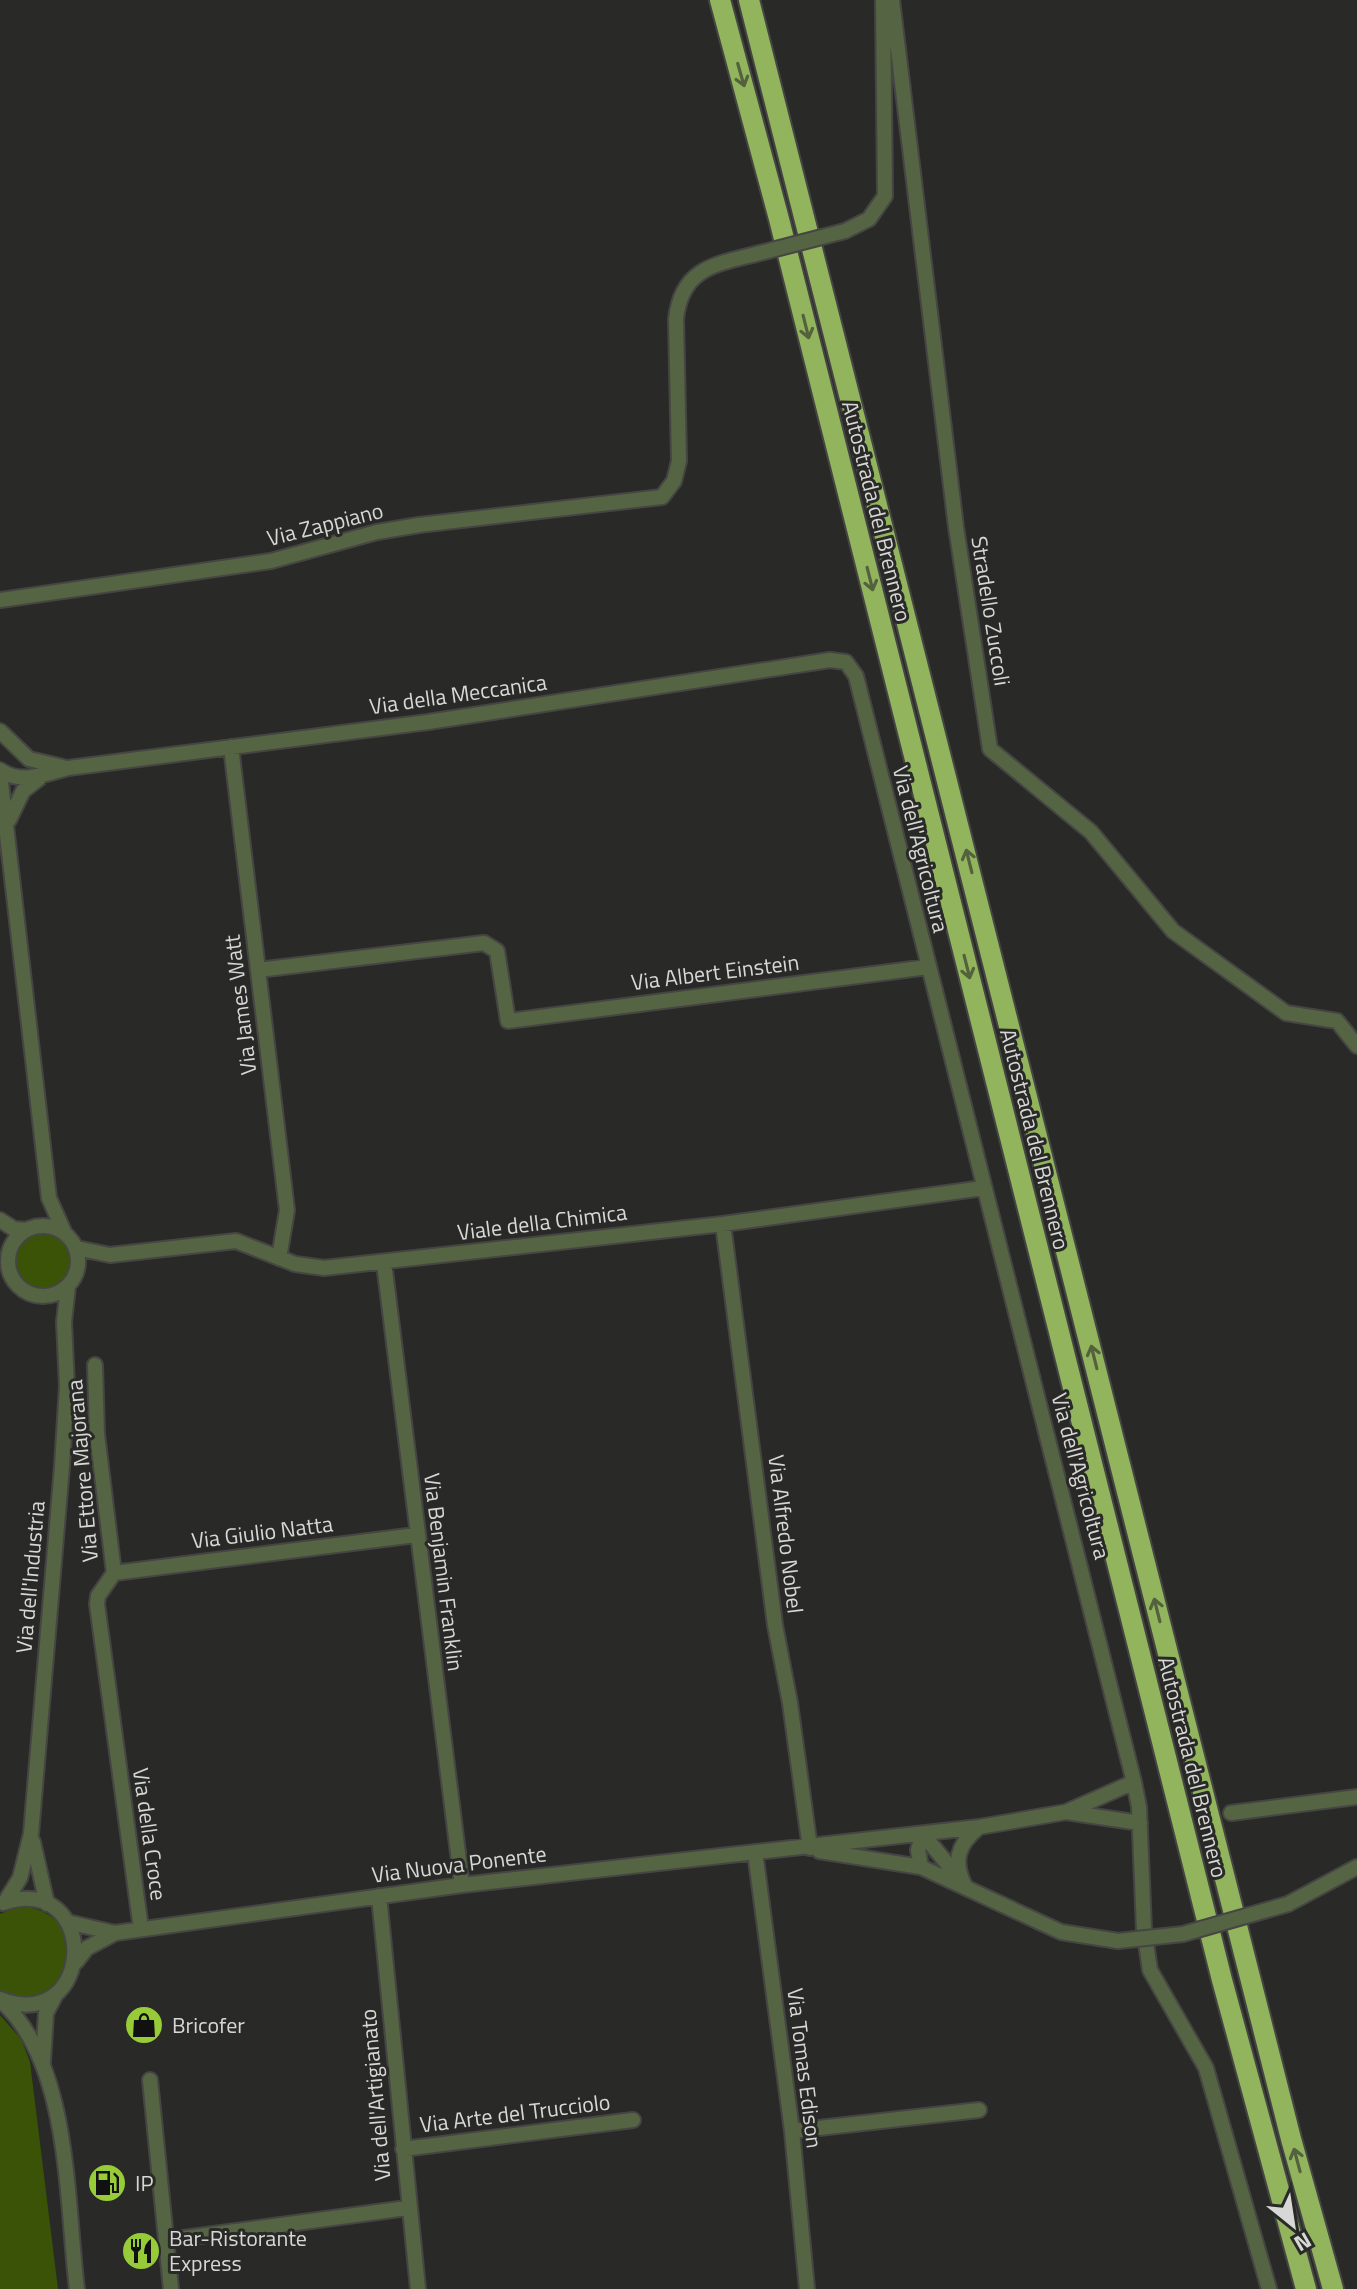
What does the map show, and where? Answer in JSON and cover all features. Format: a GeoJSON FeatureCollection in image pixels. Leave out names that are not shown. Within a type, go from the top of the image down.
{"type":"FeatureCollection","features":[{"type":"Feature","properties":{"kind":"highway","name":"Autostrada del Brennero"},"geometry":{"type":"LineString","coordinates":[[720,0],[779,219],[1222,1980],[1306,2289]]}},
{"type":"Feature","properties":{"kind":"highway","name":"Autostrada del Brennero"},"geometry":{"type":"LineString","coordinates":[[749,0],[1275,2078],[1333,2289]]}},
{"type":"Feature","properties":{"kind":"street","name":"Via Zappiano"},"geometry":{"type":"LineString","coordinates":[[0,600],[271,561],[377,532],[419,525],[662,497],[674,481],[679,461],[676,319],[680,296],[690,280],[705,269],[845,231],[869,219],[885,196],[883,0]]}},
{"type":"Feature","properties":{"kind":"street","name":"Stradello Zuccoli"},"geometry":{"type":"LineString","coordinates":[[892,0],[956,527],[990,749],[1091,832],[1173,931],[1286,1013],[1337,1021],[1357,1046]]}},
{"type":"Feature","properties":{"kind":"street","name":"Via della Meccanica"},"geometry":{"type":"LineString","coordinates":[[0,771],[8,776],[26,778],[68,768],[458,717],[830,660],[846,662],[851,668]]}},
{"type":"Feature","properties":{"kind":"street","name":"Via dell'Agricoltura"},"geometry":{"type":"LineString","coordinates":[[851,668],[856,676],[1134,1782],[1140,1823],[1144,1930],[1150,1970],[1206,2068],[1269,2289]]}},
{"type":"Feature","properties":{"kind":"street"},"geometry":{"type":"LineString","coordinates":[[0,731],[29,759]]}},
{"type":"Feature","properties":{"kind":"street","name":"Via James Watt"},"geometry":{"type":"LineString","coordinates":[[231,747],[287,1210],[279,1258]]}},
{"type":"Feature","properties":{"kind":"street","name":"Via della Meccanica"},"geometry":{"type":"LineString","coordinates":[[29,759],[68,768]]}},
{"type":"Feature","properties":{"kind":"street"},"geometry":{"type":"LineString","coordinates":[[0,1230],[10,1250],[8,1265],[14,1280],[31,1295],[43,1297],[68,1286],[77,1271],[76,1248],[65,1234],[49,1198],[0,771],[16,760],[29,759]]}},
{"type":"Feature","properties":{"kind":"street","name":"Via della Meccanica"},"geometry":{"type":"LineString","coordinates":[[7,830],[12,809],[23,791],[41,777],[68,768]]}},
{"type":"Feature","properties":{"kind":"street","name":"Via Albert Einstein"},"geometry":{"type":"LineString","coordinates":[[258,970],[484,943],[497,951],[508,1021],[928,967]]}},
{"type":"Feature","properties":{"kind":"street","name":"Viale della Chimica"},"geometry":{"type":"LineString","coordinates":[[76,1248],[110,1255],[224,1241],[248,1243],[307,1267],[384,1263],[723,1224],[983,1188]]}},
{"type":"Feature","properties":{"kind":"street"},"geometry":{"type":"LineString","coordinates":[[10,1250],[29,1229],[49,1198]]}},
{"type":"Feature","properties":{"kind":"street"},"geometry":{"type":"LineString","coordinates":[[0,1220],[14,1229],[49,1227],[65,1234]]}},
{"type":"Feature","properties":{"kind":"street","name":"Via Alfredo Nobel"},"geometry":{"type":"LineString","coordinates":[[723,1224],[775,1625],[810,1848]]}},
{"type":"Feature","properties":{"kind":"street","name":"Viale della Chimica"},"geometry":{"type":"LineString","coordinates":[[77,1271],[110,1255]]}},
{"type":"Feature","properties":{"kind":"street","name":"Via Benjamin Franklin"},"geometry":{"type":"LineString","coordinates":[[384,1263],[462,1885]]}},
{"type":"Feature","properties":{"kind":"street","name":"Via dell'Industria"},"geometry":{"type":"LineString","coordinates":[[2,1903],[20,1878],[31,1834],[66,1399],[64,1322],[68,1286]]}},
{"type":"Feature","properties":{"kind":"street"},"geometry":{"type":"LineString","coordinates":[[43,1297],[64,1322]]}},
{"type":"Feature","properties":{"kind":"street","name":"Via Ettore Majorana"},"geometry":{"type":"LineString","coordinates":[[95,1365],[97,1434],[114,1573]]}},
{"type":"Feature","properties":{"kind":"street","name":"Via Giulio Natta"},"geometry":{"type":"LineString","coordinates":[[114,1573],[416,1535]]}},
{"type":"Feature","properties":{"kind":"street","name":"Via della Croce"},"geometry":{"type":"LineString","coordinates":[[114,1573],[98,1596],[97,1604],[141,1929]]}},
{"type":"Feature","properties":{"kind":"street"},"geometry":{"type":"LineString","coordinates":[[1066,1812],[1134,1782]]}},
{"type":"Feature","properties":{"kind":"street"},"geometry":{"type":"LineString","coordinates":[[1231,1813],[1357,1797]]}},
{"type":"Feature","properties":{"kind":"street"},"geometry":{"type":"LineString","coordinates":[[1066,1812],[1140,1823]]}},
{"type":"Feature","properties":{"kind":"street","name":"Via Nuova Ponente"},"geometry":{"type":"LineString","coordinates":[[43,2062],[46,2013],[56,1993],[65,1985],[87,1948],[115,1933],[462,1885],[979,1827],[1066,1812]]}},
{"type":"Feature","properties":{"kind":"street"},"geometry":{"type":"LineString","coordinates":[[965,1886],[958,1872],[959,1852],[961,1844],[979,1827]]}},
{"type":"Feature","properties":{"kind":"street","name":"Via dell'Industria"},"geometry":{"type":"LineString","coordinates":[[31,1834],[47,1904]]}},
{"type":"Feature","properties":{"kind":"street"},"geometry":{"type":"LineString","coordinates":[[923,1834],[965,1886]]}},
{"type":"Feature","properties":{"kind":"street"},"geometry":{"type":"LineString","coordinates":[[921,1867],[918,1850],[923,1834]]}},
{"type":"Feature","properties":{"kind":"street"},"geometry":{"type":"LineString","coordinates":[[875,1840],[880,1859]]}},
{"type":"Feature","properties":{"kind":"street","name":"Via Nuova Ponente"},"geometry":{"type":"LineString","coordinates":[[810,1848],[845,1857],[880,1859],[921,1867],[1061,1932],[1118,1941],[1183,1934],[1288,1904],[1357,1867]]}},
{"type":"Feature","properties":{"kind":"street","name":"Via Tomas Edison"},"geometry":{"type":"LineString","coordinates":[[755,1852],[792,2131],[807,2289]]}},
{"type":"Feature","properties":{"kind":"street","name":"Via dell'Artigianato"},"geometry":{"type":"LineString","coordinates":[[379,1896],[407,2208],[418,2289]]}},
{"type":"Feature","properties":{"kind":"street"},"geometry":{"type":"LineString","coordinates":[[2,1903],[26,1899],[47,1904],[67,1922],[76,1941],[76,1962]]}},
{"type":"Feature","properties":{"kind":"street","name":"Via Nuova Ponente"},"geometry":{"type":"LineString","coordinates":[[67,1922],[115,1933]]}},
{"type":"Feature","properties":{"kind":"street"},"geometry":{"type":"LineString","coordinates":[[0,2000],[27,2005],[56,1993]]}},
{"type":"Feature","properties":{"kind":"street"},"geometry":{"type":"LineString","coordinates":[[0,2000],[19,2020],[43,2062],[55,2108],[77,2289]]}},
{"type":"Feature","properties":{"kind":"street"},"geometry":{"type":"LineString","coordinates":[[150,2080],[169,2240],[166,2259],[171,2289]]}},
{"type":"Feature","properties":{"kind":"street"},"geometry":{"type":"LineString","coordinates":[[792,2131],[979,2110]]}},
{"type":"Feature","properties":{"kind":"street","name":"Via Arte del Trucciolo"},"geometry":{"type":"LineString","coordinates":[[403,2149],[633,2120]]}},
{"type":"Feature","properties":{"kind":"street"},"geometry":{"type":"LineString","coordinates":[[169,2240],[407,2208]]}},
{"type":"Feature","properties":{"kind":"green space"},"geometry":{"type":"Polygon","coordinates":[[[44,1232],[55,1234],[64,1241],[71,1250],[71,1272],[64,1281],[55,1288],[44,1290],[33,1288],[24,1281],[17,1272],[15,1261],[17,1250],[24,1241],[33,1234],[44,1232]]]}},
{"type":"Feature","properties":{"kind":"green space"},"geometry":{"type":"Polygon","coordinates":[[[19,1906],[46,1913],[61,1928],[68,1946],[65,1965],[56,1983],[41,1995],[22,1999],[0,1991],[0,1914],[19,1906]]]}},
{"type":"Feature","properties":{"kind":"green space"},"geometry":{"type":"Polygon","coordinates":[[[0,2015],[21,2039],[30,2062],[58,2289],[0,2289],[0,2015]]]}},
{"type":"Feature","properties":{"kind":"place","name":"Bricofer"},"geometry":{"type":"Point","coordinates":[144,2025]}},
{"type":"Feature","properties":{"kind":"place","name":"IP"},"geometry":{"type":"Point","coordinates":[107,2183]}},
{"type":"Feature","properties":{"kind":"place","name":"Bar-Ristorante Express"},"geometry":{"type":"Point","coordinates":[141,2251]}}]}
